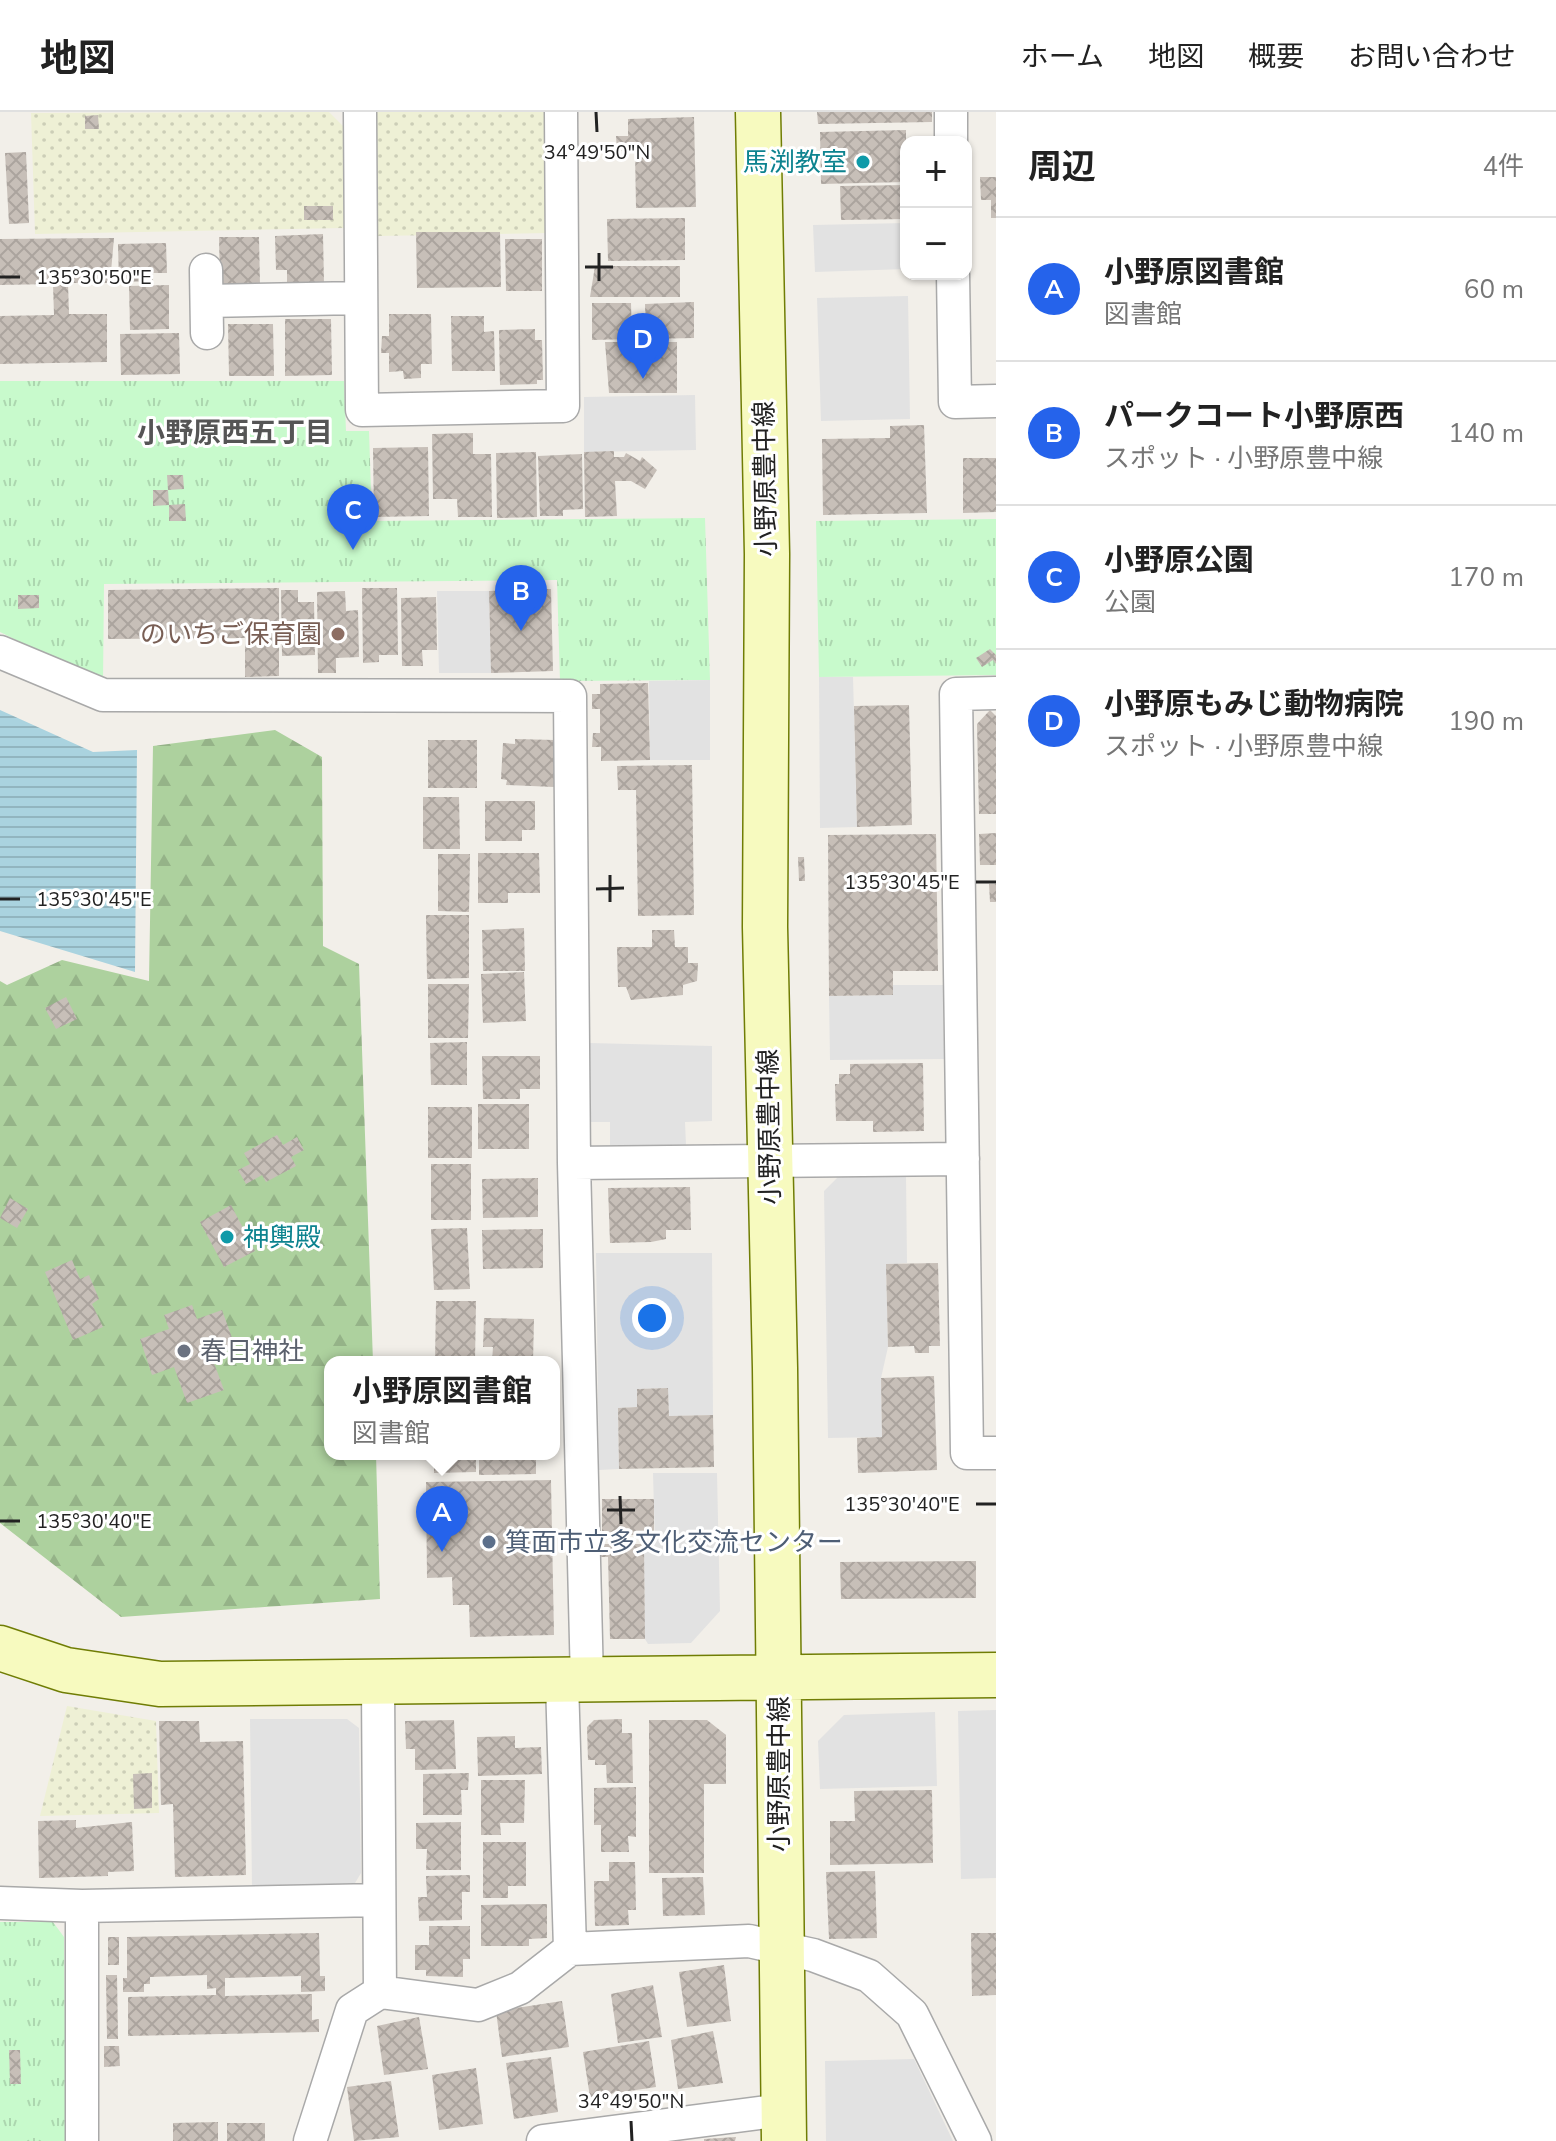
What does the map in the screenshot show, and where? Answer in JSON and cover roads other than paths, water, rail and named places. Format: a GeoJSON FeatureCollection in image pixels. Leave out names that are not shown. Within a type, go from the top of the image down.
{"type":"FeatureCollection","features":[{"type":"Feature","properties":{"kind":"street"},"geometry":{"type":"LineString","coordinates":[[360,112],[362,410],[563,406],[561,112]]}},
{"type":"Feature","properties":{"kind":"street","name":"小野原豊中線"},"geometry":{"type":"LineString","coordinates":[[758,112],[767,554],[765,927],[779,1678],[783,2125]]}},
{"type":"Feature","properties":{"kind":"street"},"geometry":{"type":"LineString","coordinates":[[951,112],[951,136]]}},
{"type":"Feature","properties":{"kind":"street"},"geometry":{"type":"LineString","coordinates":[[953,280],[955,402],[996,401]]}},
{"type":"Feature","properties":{"kind":"street"},"geometry":{"type":"LineString","coordinates":[[207,333],[207,285],[360,298]]}},
{"type":"Feature","properties":{"kind":"street"},"geometry":{"type":"LineString","coordinates":[[0,652],[103,695],[570,696],[574,1163],[574,1681],[570,1949]]}},
{"type":"Feature","properties":{"kind":"street"},"geometry":{"type":"LineString","coordinates":[[996,693],[956,694],[967,1453],[996,1453]]}},
{"type":"Feature","properties":{"kind":"street"},"geometry":{"type":"LineString","coordinates":[[574,1163],[963,1159]]}},
{"type":"Feature","properties":{"kind":"street"},"geometry":{"type":"LineString","coordinates":[[0,1648],[66,1670],[160,1684],[996,1675]]}},
{"type":"Feature","properties":{"kind":"street"},"geometry":{"type":"LineString","coordinates":[[378,1684],[380,1992]]}},
{"type":"Feature","properties":{"kind":"street"},"geometry":{"type":"LineString","coordinates":[[0,1903],[82,1906],[379,1900]]}},
{"type":"Feature","properties":{"kind":"street"},"geometry":{"type":"LineString","coordinates":[[82,1906],[82,2141]]}},
{"type":"Feature","properties":{"kind":"street"},"geometry":{"type":"LineString","coordinates":[[310,2141],[352,2010],[380,1992],[478,2005],[520,1988],[570,1949],[749,1941],[813,1955],[869,1976],[912,2014],[975,2141]]}},
{"type":"Feature","properties":{"kind":"street"},"geometry":{"type":"LineString","coordinates":[[543,2141],[783,2125]]}},
{"type":"Feature","properties":{"kind":"water"},"geometry":{"type":"Polygon","coordinates":[[[0,710],[93,752],[137,750],[135,972],[0,931],[0,710]]]}},
{"type":"Feature","properties":{"kind":"place","name":"馬渕教室"},"geometry":{"type":"Point","coordinates":[863,162]}},
{"type":"Feature","properties":{"kind":"place","name":"小野原もみじ動物病院"},"geometry":{"type":"Point","coordinates":[643,379]}},
{"type":"Feature","properties":{"kind":"place","name":"小野原公園"},"geometry":{"type":"Point","coordinates":[353,550]}},
{"type":"Feature","properties":{"kind":"place","name":"パークコート小野原西"},"geometry":{"type":"Point","coordinates":[521,631]}},
{"type":"Feature","properties":{"kind":"place","name":"のいちご保育園"},"geometry":{"type":"Point","coordinates":[338,634]}},
{"type":"Feature","properties":{"kind":"place","name":"神輿殿"},"geometry":{"type":"Point","coordinates":[227,1237]}},
{"type":"Feature","properties":{"kind":"place","name":"春日神社"},"geometry":{"type":"Point","coordinates":[184,1351]}},
{"type":"Feature","properties":{"kind":"place","name":"箕面市立多文化交流センター"},"geometry":{"type":"Point","coordinates":[489,1542]}},
{"type":"Feature","properties":{"kind":"place","name":"小野原図書館"},"geometry":{"type":"Point","coordinates":[442,1552]}},
{"type":"Feature","properties":{"kind":"district","name":"小野原西五丁目"},"geometry":{"type":"Point","coordinates":[235,432]}}]}
